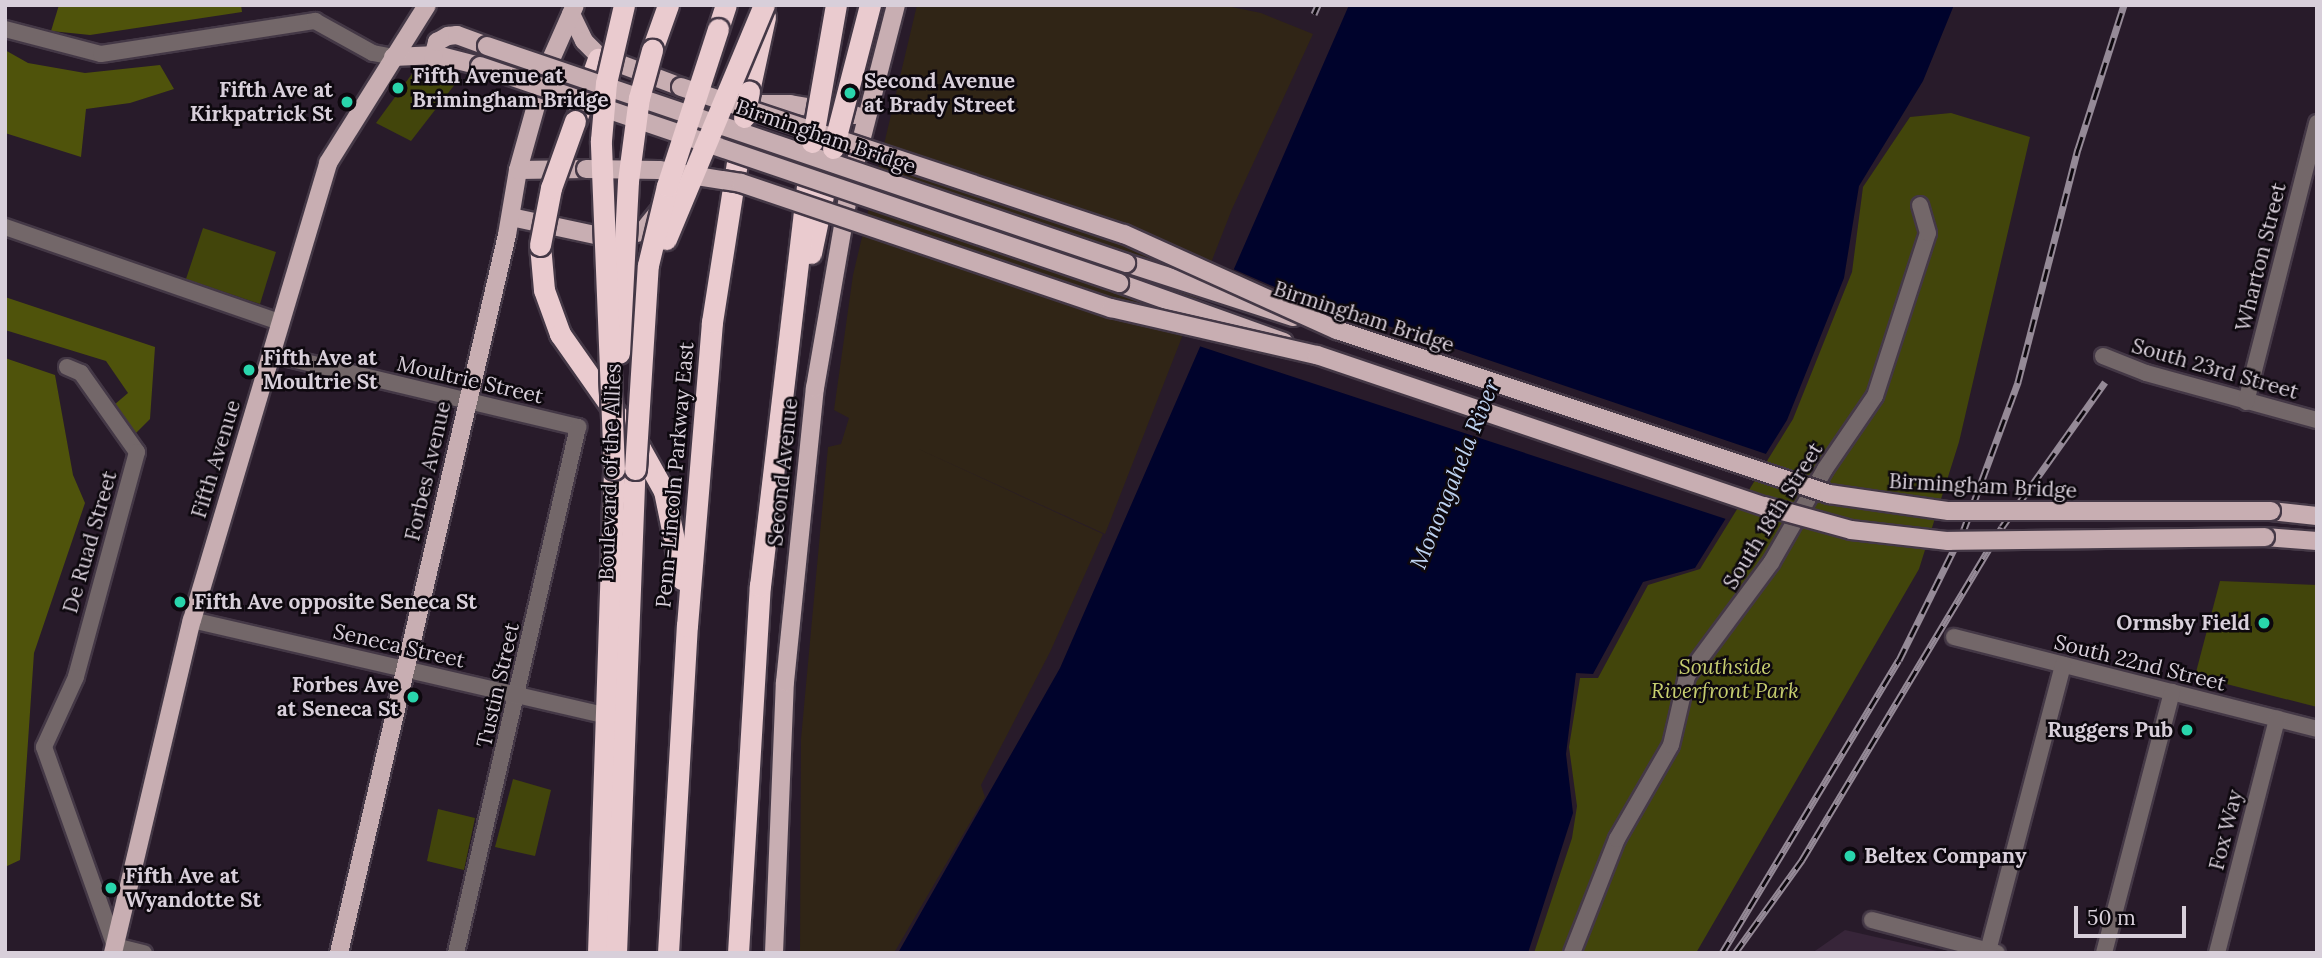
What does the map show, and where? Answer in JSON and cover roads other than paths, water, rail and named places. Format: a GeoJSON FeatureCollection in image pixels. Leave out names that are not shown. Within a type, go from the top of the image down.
{"type":"FeatureCollection","features":[{"type":"Feature","properties":{"kind":"highway"},"geometry":{"type":"LineString","coordinates":[[622,5],[551,188],[540,245],[544,290],[560,334],[640,448],[664,491],[677,540],[687,626]]}},
{"type":"Feature","properties":{"kind":"highway","name":"Boulevard of the Allies"},"geometry":{"type":"LineString","coordinates":[[616,953],[624,469],[601,140],[606,83],[622,5]]}},
{"type":"Feature","properties":{"kind":"highway"},"geometry":{"type":"LineString","coordinates":[[624,469],[628,181],[639,99],[668,5]]}},
{"type":"Feature","properties":{"kind":"highway","name":"Boulevard of the Allies"},"geometry":{"type":"LineString","coordinates":[[598,953],[624,469],[656,226],[726,5]]}},
{"type":"Feature","properties":{"kind":"highway"},"geometry":{"type":"LineString","coordinates":[[639,361],[674,215],[766,5]]}},
{"type":"Feature","properties":{"kind":"highway","name":"Penn-Lincoln Parkway East"},"geometry":{"type":"LineString","coordinates":[[668,953],[687,626],[712,322],[744,117],[766,5]]}},
{"type":"Feature","properties":{"kind":"highway"},"geometry":{"type":"LineString","coordinates":[[738,953],[754,666],[779,424],[811,142],[836,5]]}},
{"type":"Feature","properties":{"kind":"highway"},"geometry":{"type":"LineString","coordinates":[[779,424],[833,148],[870,5]]}},
{"type":"Feature","properties":{"kind":"main road","name":"Fifth Avenue"},"geometry":{"type":"LineString","coordinates":[[114,949],[192,620],[328,163],[427,5]]}},
{"type":"Feature","properties":{"kind":"main road","name":"Second Avenue"},"geometry":{"type":"LineString","coordinates":[[774,953],[785,682],[797,545],[827,307],[865,117],[896,5]]}},
{"type":"Feature","properties":{"kind":"main road"},"geometry":{"type":"LineString","coordinates":[[573,10],[591,49],[618,66],[1124,234],[1337,330]]}},
{"type":"Feature","properties":{"kind":"main road","name":"Forbes Avenue"},"geometry":{"type":"LineString","coordinates":[[339,953],[468,401],[510,217],[518,170],[538,95],[573,10]]}},
{"type":"Feature","properties":{"kind":"main road","name":"Birmingham Bridge"},"geometry":{"type":"LineString","coordinates":[[433,57],[437,41],[448,36],[487,46],[1233,299],[1337,330],[1773,478],[1857,500],[1919,509],[2031,514],[2271,511],[2317,516]]}},
{"type":"Feature","properties":{"kind":"main road","name":"Birmingham Bridge"},"geometry":{"type":"LineString","coordinates":[[393,57],[433,57],[480,66],[1226,319],[1317,355],[1765,506],[1851,530],[1948,541],[2265,537],[2317,541]]}},
{"type":"Feature","properties":{"kind":"main road"},"geometry":{"type":"LineString","coordinates":[[510,217],[602,237],[634,235],[657,217],[689,132],[712,110],[734,104],[790,104],[865,117]]}},
{"type":"Feature","properties":{"kind":"main road"},"geometry":{"type":"LineString","coordinates":[[518,170],[659,170],[741,183],[1111,308],[1317,355]]}},
{"type":"Feature","properties":{"kind":"street"},"geometry":{"type":"LineString","coordinates":[[5,29],[101,54],[287,15],[315,21],[373,53],[393,57]]}},
{"type":"Feature","properties":{"kind":"street","name":"Wharton Street"},"geometry":{"type":"LineString","coordinates":[[2246,402],[2317,123]]}},
{"type":"Feature","properties":{"kind":"street","name":"South 18th Street"},"geometry":{"type":"LineString","coordinates":[[1572,953],[1617,839],[1671,746],[1687,676],[1771,563],[1825,469],[1875,396],[1928,233],[1920,205]]}},
{"type":"Feature","properties":{"kind":"street"},"geometry":{"type":"LineString","coordinates":[[5,227],[279,323]]}},
{"type":"Feature","properties":{"kind":"street","name":"Moultrie Street"},"geometry":{"type":"LineString","coordinates":[[271,354],[578,427]]}},
{"type":"Feature","properties":{"kind":"street","name":"South 23rd Street"},"geometry":{"type":"LineString","coordinates":[[2103,356],[2246,402],[2317,420]]}},
{"type":"Feature","properties":{"kind":"street","name":"De Ruad Street"},"geometry":{"type":"LineString","coordinates":[[67,367],[80,373],[136,452],[76,677],[44,747],[114,949]]}},
{"type":"Feature","properties":{"kind":"street","name":"Tustin Street"},"geometry":{"type":"LineString","coordinates":[[457,953],[578,427]]}},
{"type":"Feature","properties":{"kind":"street","name":"Seneca Street"},"geometry":{"type":"LineString","coordinates":[[192,620],[596,713]]}},
{"type":"Feature","properties":{"kind":"street","name":"South 22nd Street"},"geometry":{"type":"LineString","coordinates":[[1954,637],[2317,729]]}},
{"type":"Feature","properties":{"kind":"street"},"geometry":{"type":"LineString","coordinates":[[1872,920],[1993,952],[2063,665]]}},
{"type":"Feature","properties":{"kind":"street"},"geometry":{"type":"LineString","coordinates":[[2104,953],[2172,692]]}},
{"type":"Feature","properties":{"kind":"street","name":"Fox Way"},"geometry":{"type":"LineString","coordinates":[[2217,953],[2277,719]]}},
{"type":"Feature","properties":{"kind":"street"},"geometry":{"type":"LineString","coordinates":[[114,949],[144,953]]}},
{"type":"Feature","properties":{"kind":"water","name":"Monongahela River"},"geometry":{"type":"Polygon","coordinates":[[[1349,5],[1954,5],[1923,81],[1859,186],[1844,278],[1787,420],[1695,568],[1643,582],[1593,674],[1576,673],[1566,754],[1573,813],[1528,953],[898,953],[1060,668],[1349,5]]]}},
{"type":"Feature","properties":{"kind":"railway"},"geometry":{"type":"LineString","coordinates":[[1314,14],[1318,5]]}},
{"type":"Feature","properties":{"kind":"railway"},"geometry":{"type":"LineString","coordinates":[[1722,953],[1899,660],[1964,529],[2018,382],[2078,149],[2124,5]]}},
{"type":"Feature","properties":{"kind":"railway"},"geometry":{"type":"LineString","coordinates":[[1735,953],[1802,860],[2002,527],[2105,382]]}},
{"type":"Feature","properties":{"kind":"place","name":"Fifth Avenue at Brimingham Bridge"},"geometry":{"type":"Point","coordinates":[398,88]}},
{"type":"Feature","properties":{"kind":"place","name":"Second Avenue at Brady Street"},"geometry":{"type":"Point","coordinates":[850,93]}},
{"type":"Feature","properties":{"kind":"place","name":"Fifth Ave at Kirkpatrick St"},"geometry":{"type":"Point","coordinates":[347,102]}},
{"type":"Feature","properties":{"kind":"place","name":"Fifth Ave at Moultrie St"},"geometry":{"type":"Point","coordinates":[249,370]}},
{"type":"Feature","properties":{"kind":"place","name":"Fifth Ave opposite Seneca St"},"geometry":{"type":"Point","coordinates":[180,602]}},
{"type":"Feature","properties":{"kind":"place","name":"Ormsby Field"},"geometry":{"type":"Point","coordinates":[2264,623]}},
{"type":"Feature","properties":{"kind":"place","name":"Forbes Ave at Seneca St"},"geometry":{"type":"Point","coordinates":[413,697]}},
{"type":"Feature","properties":{"kind":"place","name":"Ruggers Pub"},"geometry":{"type":"Point","coordinates":[2187,730]}},
{"type":"Feature","properties":{"kind":"place","name":"Beltex Company"},"geometry":{"type":"Point","coordinates":[1850,856]}},
{"type":"Feature","properties":{"kind":"place","name":"Fifth Ave at Wyandotte St"},"geometry":{"type":"Point","coordinates":[111,888]}},
{"type":"Feature","properties":{"kind":"park label","name":"Southside Riverfront Park"},"geometry":{"type":"Point","coordinates":[1725,679]}}]}
